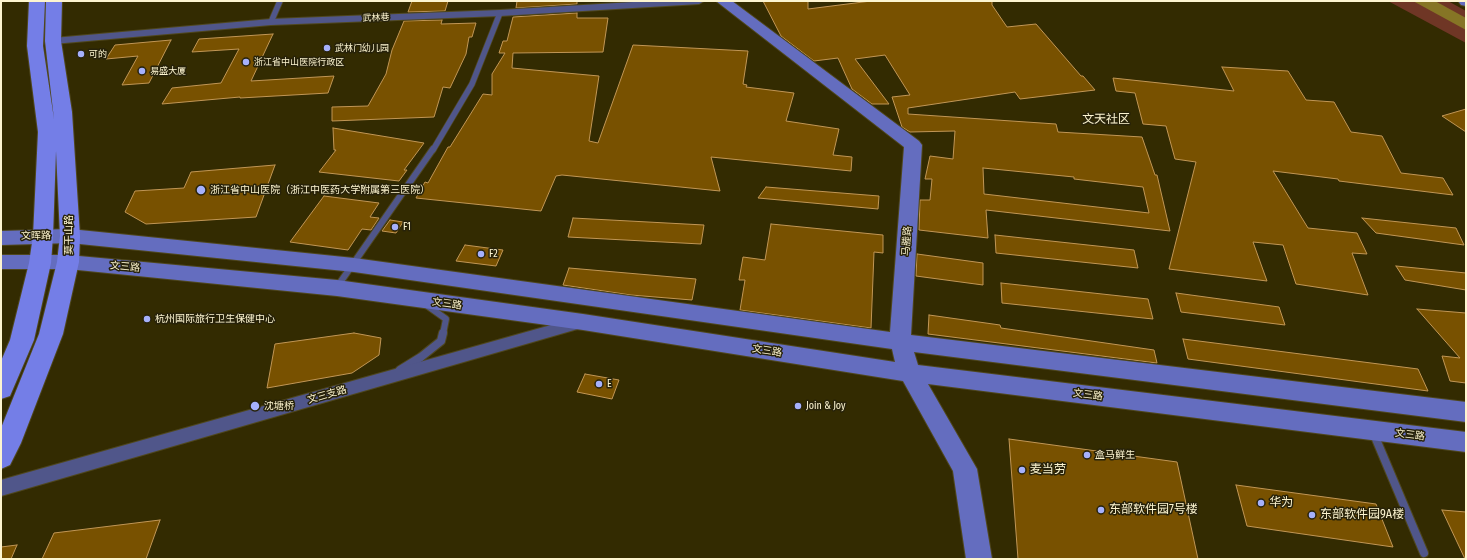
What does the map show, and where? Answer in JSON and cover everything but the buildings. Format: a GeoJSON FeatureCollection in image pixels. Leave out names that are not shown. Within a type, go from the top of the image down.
{"type":"FeatureCollection","features":[{"type":"Feature","properties":{"kind":"main road"},"geometry":{"type":"LineString","coordinates":[[1,389],[22,340],[40,263],[44,236],[47,132],[35,46],[37,1]]}},
{"type":"Feature","properties":{"kind":"main road","name":"莫干山路"},"geometry":{"type":"LineString","coordinates":[[1,458],[51,334],[68,262],[70,236],[63,112],[54,41],[54,1]]}},
{"type":"Feature","properties":{"kind":"main road","name":"马塍路"},"geometry":{"type":"LineString","coordinates":[[723,1],[913,145],[900,342],[910,373],[965,469],[979,559]]}},
{"type":"Feature","properties":{"kind":"main road"},"geometry":{"type":"LineString","coordinates":[[70,236],[354,266],[900,342],[1466,412]]}},
{"type":"Feature","properties":{"kind":"main road","name":"文晖路"},"geometry":{"type":"LineString","coordinates":[[1,238],[70,236]]}},
{"type":"Feature","properties":{"kind":"main road"},"geometry":{"type":"LineString","coordinates":[[1,262],[68,262]]}},
{"type":"Feature","properties":{"kind":"main road","name":"文三路"},"geometry":{"type":"LineString","coordinates":[[68,262],[337,288],[420,301],[583,322],[910,373],[1466,442]]}},
{"type":"Feature","properties":{"kind":"street","name":"武林巷"},"geometry":{"type":"LineString","coordinates":[[54,41],[271,22],[500,13],[699,1]]}},
{"type":"Feature","properties":{"kind":"street","name":"文三支路"},"geometry":{"type":"LineString","coordinates":[[1,488],[583,322]]}},
{"type":"Feature","properties":{"kind":"lane"},"geometry":{"type":"LineString","coordinates":[[271,22],[280,1]]}},
{"type":"Feature","properties":{"kind":"lane"},"geometry":{"type":"LineString","coordinates":[[337,288],[354,266],[429,156],[472,84],[500,13]]}},
{"type":"Feature","properties":{"kind":"lane"},"geometry":{"type":"LineString","coordinates":[[386,378],[421,357],[441,341],[446,319],[420,301]]}},
{"type":"Feature","properties":{"kind":"lane"},"geometry":{"type":"LineString","coordinates":[[1372,430],[1424,553]]}},
{"type":"Feature","properties":{"kind":"shaded area"},"geometry":{"type":"Polygon","coordinates":[[[1388,1],[1448,1],[1466,11],[1466,43],[1388,1]]]}},
{"type":"Feature","properties":{"kind":"shaded area"},"geometry":{"type":"Polygon","coordinates":[[[1413,1],[1435,1],[1466,18],[1466,30],[1413,1]]]}},
{"type":"Feature","properties":{"kind":"place","name":"武林门幼儿园"},"geometry":{"type":"Point","coordinates":[327,48]}},
{"type":"Feature","properties":{"kind":"place","name":"可的"},"geometry":{"type":"Point","coordinates":[81,54]}},
{"type":"Feature","properties":{"kind":"place","name":"浙江省中山医院行政区"},"geometry":{"type":"Point","coordinates":[246,62]}},
{"type":"Feature","properties":{"kind":"place","name":"易盛大厦"},"geometry":{"type":"Point","coordinates":[142,71]}},
{"type":"Feature","properties":{"kind":"place","name":"浙江省中山医院（浙江中医药大学附属第三医院）"},"geometry":{"type":"Point","coordinates":[201,190]}},
{"type":"Feature","properties":{"kind":"place","name":"F1"},"geometry":{"type":"Point","coordinates":[395,227]}},
{"type":"Feature","properties":{"kind":"place","name":"F2"},"geometry":{"type":"Point","coordinates":[481,254]}},
{"type":"Feature","properties":{"kind":"place","name":"杭州国际旅行卫生保健中心"},"geometry":{"type":"Point","coordinates":[147,319]}},
{"type":"Feature","properties":{"kind":"place","name":"E"},"geometry":{"type":"Point","coordinates":[599,384]}},
{"type":"Feature","properties":{"kind":"place","name":"沈塘桥"},"geometry":{"type":"Point","coordinates":[255,406]}},
{"type":"Feature","properties":{"kind":"place","name":"Join & Joy"},"geometry":{"type":"Point","coordinates":[798,406]}},
{"type":"Feature","properties":{"kind":"place","name":"盒马鲜生"},"geometry":{"type":"Point","coordinates":[1087,455]}},
{"type":"Feature","properties":{"kind":"place","name":"麦当劳"},"geometry":{"type":"Point","coordinates":[1022,470]}},
{"type":"Feature","properties":{"kind":"place","name":"华为"},"geometry":{"type":"Point","coordinates":[1261,503]}},
{"type":"Feature","properties":{"kind":"place","name":"东部软件园7号楼"},"geometry":{"type":"Point","coordinates":[1101,510]}},
{"type":"Feature","properties":{"kind":"place","name":"东部软件园9A楼"},"geometry":{"type":"Point","coordinates":[1312,515]}},
{"type":"Feature","properties":{"kind":"district","name":"文天社区"},"geometry":{"type":"Point","coordinates":[1106,120]}}]}
